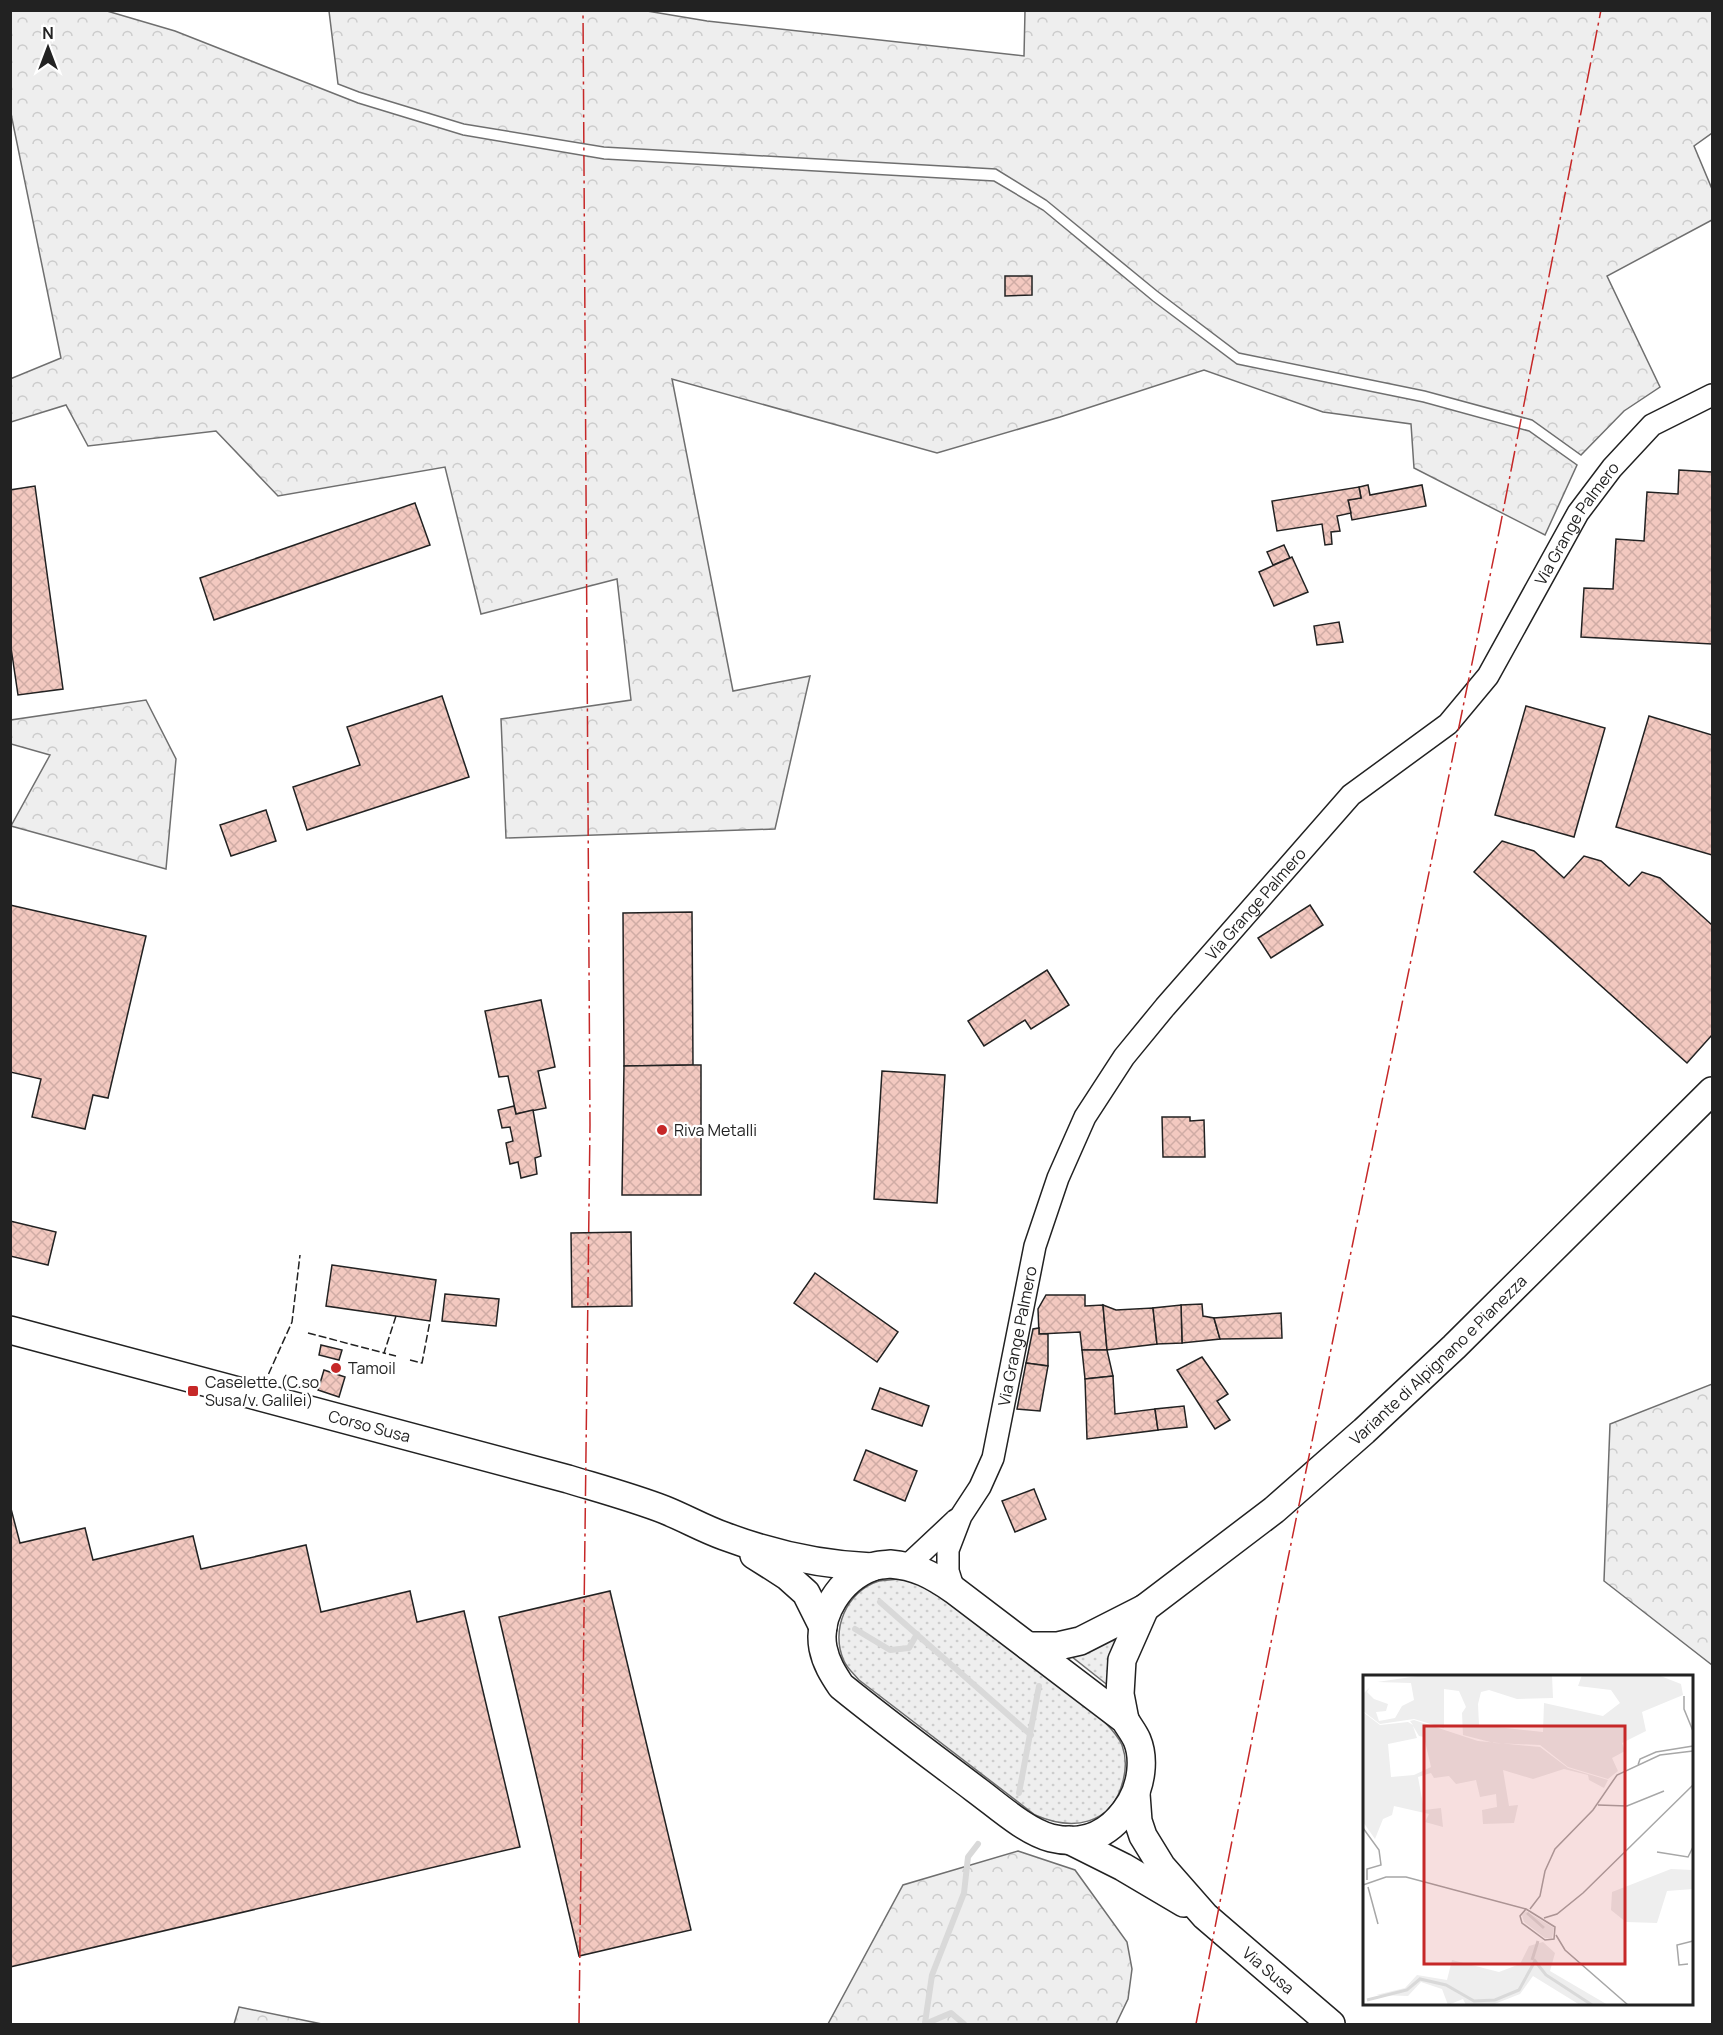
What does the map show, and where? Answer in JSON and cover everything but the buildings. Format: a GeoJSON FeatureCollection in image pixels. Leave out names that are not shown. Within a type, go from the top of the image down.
{"type":"FeatureCollection","features":[{"type":"Feature","properties":{"kind":"main road","name":"Variante di Alpignano e Pianezza"},"geometry":{"type":"LineString","coordinates":[[1028,1646],[1058,1646],[1080,1641],[1145,1608],[1274,1510],[1364,1431],[1454,1347],[1713,1091]]}},
{"type":"Feature","properties":{"kind":"main road","name":"Corso Susa"},"geometry":{"type":"LineString","coordinates":[[10,1330],[568,1479],[632,1498],[725,1537],[804,1560],[841,1566],[908,1565]]}},
{"type":"Feature","properties":{"kind":"main road","name":"Corso Susa"},"geometry":{"type":"LineString","coordinates":[[725,1537],[787,1576],[806,1593],[823,1627]]}},
{"type":"Feature","properties":{"kind":"main road"},"geometry":{"type":"LineString","coordinates":[[872,1567],[856,1576],[829,1604],[823,1627],[823,1647],[828,1665],[841,1686],[1038,1834],[1053,1839],[1069,1840],[1085,1839],[1108,1830],[1124,1815],[1136,1794],[1140,1777],[1141,1757],[1137,1740],[1125,1720],[954,1590],[931,1575],[908,1565]]}},
{"type":"Feature","properties":{"kind":"main road","name":"Variante di Alpignano e Pianezza"},"geometry":{"type":"LineString","coordinates":[[1125,1720],[1120,1694],[1122,1660],[1145,1608]]}},
{"type":"Feature","properties":{"kind":"main road","name":"Via Susa"},"geometry":{"type":"LineString","coordinates":[[1136,1794],[1138,1821],[1143,1836],[1162,1867],[1205,1916],[1331,2025]]}},
{"type":"Feature","properties":{"kind":"main road","name":"Via Susa"},"geometry":{"type":"LineString","coordinates":[[1069,1840],[1123,1867],[1205,1916]]}},
{"type":"Feature","properties":{"kind":"street","name":"Via Grange Palmero"},"geometry":{"type":"LineString","coordinates":[[908,1565],[961,1515],[980,1487],[993,1458],[1035,1246],[1058,1178],[1085,1117],[1124,1057],[1165,1006],[1351,795],[1448,724],[1488,676],[1578,513],[1612,468],[1652,425],[1713,395]]}},
{"type":"Feature","properties":{"kind":"street","name":"Via Grange Palmero"},"geometry":{"type":"LineString","coordinates":[[954,1590],[948,1571],[948,1550],[961,1515]]}},
{"type":"Feature","properties":{"kind":"green space"},"geometry":{"type":"Polygon","coordinates":[[[11,11],[107,11],[175,31],[358,103],[463,135],[604,159],[994,181],[1043,210],[1153,301],[1237,364],[1423,402],[1529,431],[1577,465],[1545,535],[1414,468],[1411,424],[1323,412],[1204,370],[1060,417],[937,453],[672,379],[733,691],[810,676],[775,829],[506,838],[501,719],[631,700],[617,579],[481,614],[445,467],[278,496],[216,431],[88,446],[66,405],[11,422],[10,379],[61,358],[11,114],[11,11]]]}},
{"type":"Feature","properties":{"kind":"green space"},"geometry":{"type":"Polygon","coordinates":[[[329,11],[647,11],[707,21],[1024,56],[1025,11],[1712,11],[1712,133],[1694,146],[1712,189],[1712,220],[1607,276],[1660,387],[1624,411],[1581,455],[1532,420],[1425,391],[1239,353],[1157,291],[1046,200],[996,169],[604,147],[464,124],[338,84],[329,11]]]}},
{"type":"Feature","properties":{"kind":"green space"},"geometry":{"type":"Polygon","coordinates":[[[146,700],[176,759],[166,869],[11,826],[50,755],[11,744],[11,720],[146,700]]]}},
{"type":"Feature","properties":{"kind":"green space"},"geometry":{"type":"Polygon","coordinates":[[[1712,1384],[1712,1665],[1604,1581],[1610,1424],[1712,1384]]]}},
{"type":"Feature","properties":{"kind":"green space"},"geometry":{"type":"Polygon","coordinates":[[[898,1579],[915,1581],[930,1589],[1099,1716],[1117,1737],[1124,1754],[1123,1781],[1118,1796],[1110,1808],[1089,1821],[1076,1823],[1063,1823],[1035,1815],[859,1680],[845,1664],[840,1649],[840,1625],[844,1613],[850,1603],[867,1586],[879,1581],[898,1579]]]}},
{"type":"Feature","properties":{"kind":"green space"},"geometry":{"type":"Polygon","coordinates":[[[1121,1628],[1110,1687],[1071,1656],[1121,1628]]]}},
{"type":"Feature","properties":{"kind":"green space"},"geometry":{"type":"Polygon","coordinates":[[[1018,1851],[1075,1870],[1127,1942],[1132,1969],[1128,1999],[1116,2024],[828,2024],[903,1885],[1018,1851]]]}},
{"type":"Feature","properties":{"kind":"green space"},"geometry":{"type":"Polygon","coordinates":[[[239,2007],[322,2024],[234,2024],[239,2007]]]}},
{"type":"Feature","properties":{"kind":"waterway"},"geometry":{"type":"LineString","coordinates":[[880,1602],[1031,1735]]}},
{"type":"Feature","properties":{"kind":"waterway"},"geometry":{"type":"LineString","coordinates":[[855,1629],[890,1650],[909,1648],[917,1634]]}},
{"type":"Feature","properties":{"kind":"waterway"},"geometry":{"type":"LineString","coordinates":[[1019,1793],[1039,1686]]}},
{"type":"Feature","properties":{"kind":"waterway"},"geometry":{"type":"LineString","coordinates":[[925,2023],[932,1975],[964,1893],[968,1857],[978,1844]]}},
{"type":"Feature","properties":{"kind":"waterway"},"geometry":{"type":"LineString","coordinates":[[925,2024],[951,2013],[964,2024]]}},
{"type":"Feature","properties":{"kind":"fence"},"geometry":{"type":"LineString","coordinates":[[264,1384],[292,1322],[300,1255]]}},
{"type":"Feature","properties":{"kind":"fence"},"geometry":{"type":"LineString","coordinates":[[396,1316],[384,1353],[396,1356]]}},
{"type":"Feature","properties":{"kind":"fence"},"geometry":{"type":"LineString","coordinates":[[410,1360],[422,1363],[430,1321]]}},
{"type":"Feature","properties":{"kind":"fence"},"geometry":{"type":"LineString","coordinates":[[308,1333],[384,1353]]}},
{"type":"Feature","properties":{"kind":"power"},"geometry":{"type":"LineString","coordinates":[[579,2024],[590,1125],[583,10]]}},
{"type":"Feature","properties":{"kind":"power"},"geometry":{"type":"LineString","coordinates":[[1196,2024],[1278,1607],[1499,532],[1601,10]]}},
{"type":"Feature","properties":{"kind":"place","name":"Riva Metalli"},"geometry":{"type":"Point","coordinates":[662,1130]}},
{"type":"Feature","properties":{"kind":"place","name":"Tamoil"},"geometry":{"type":"Point","coordinates":[336,1368]}},
{"type":"Feature","properties":{"kind":"place","name":"Caselette (C.so Susa/v. Galilei)"},"geometry":{"type":"Point","coordinates":[193,1391]}}]}
